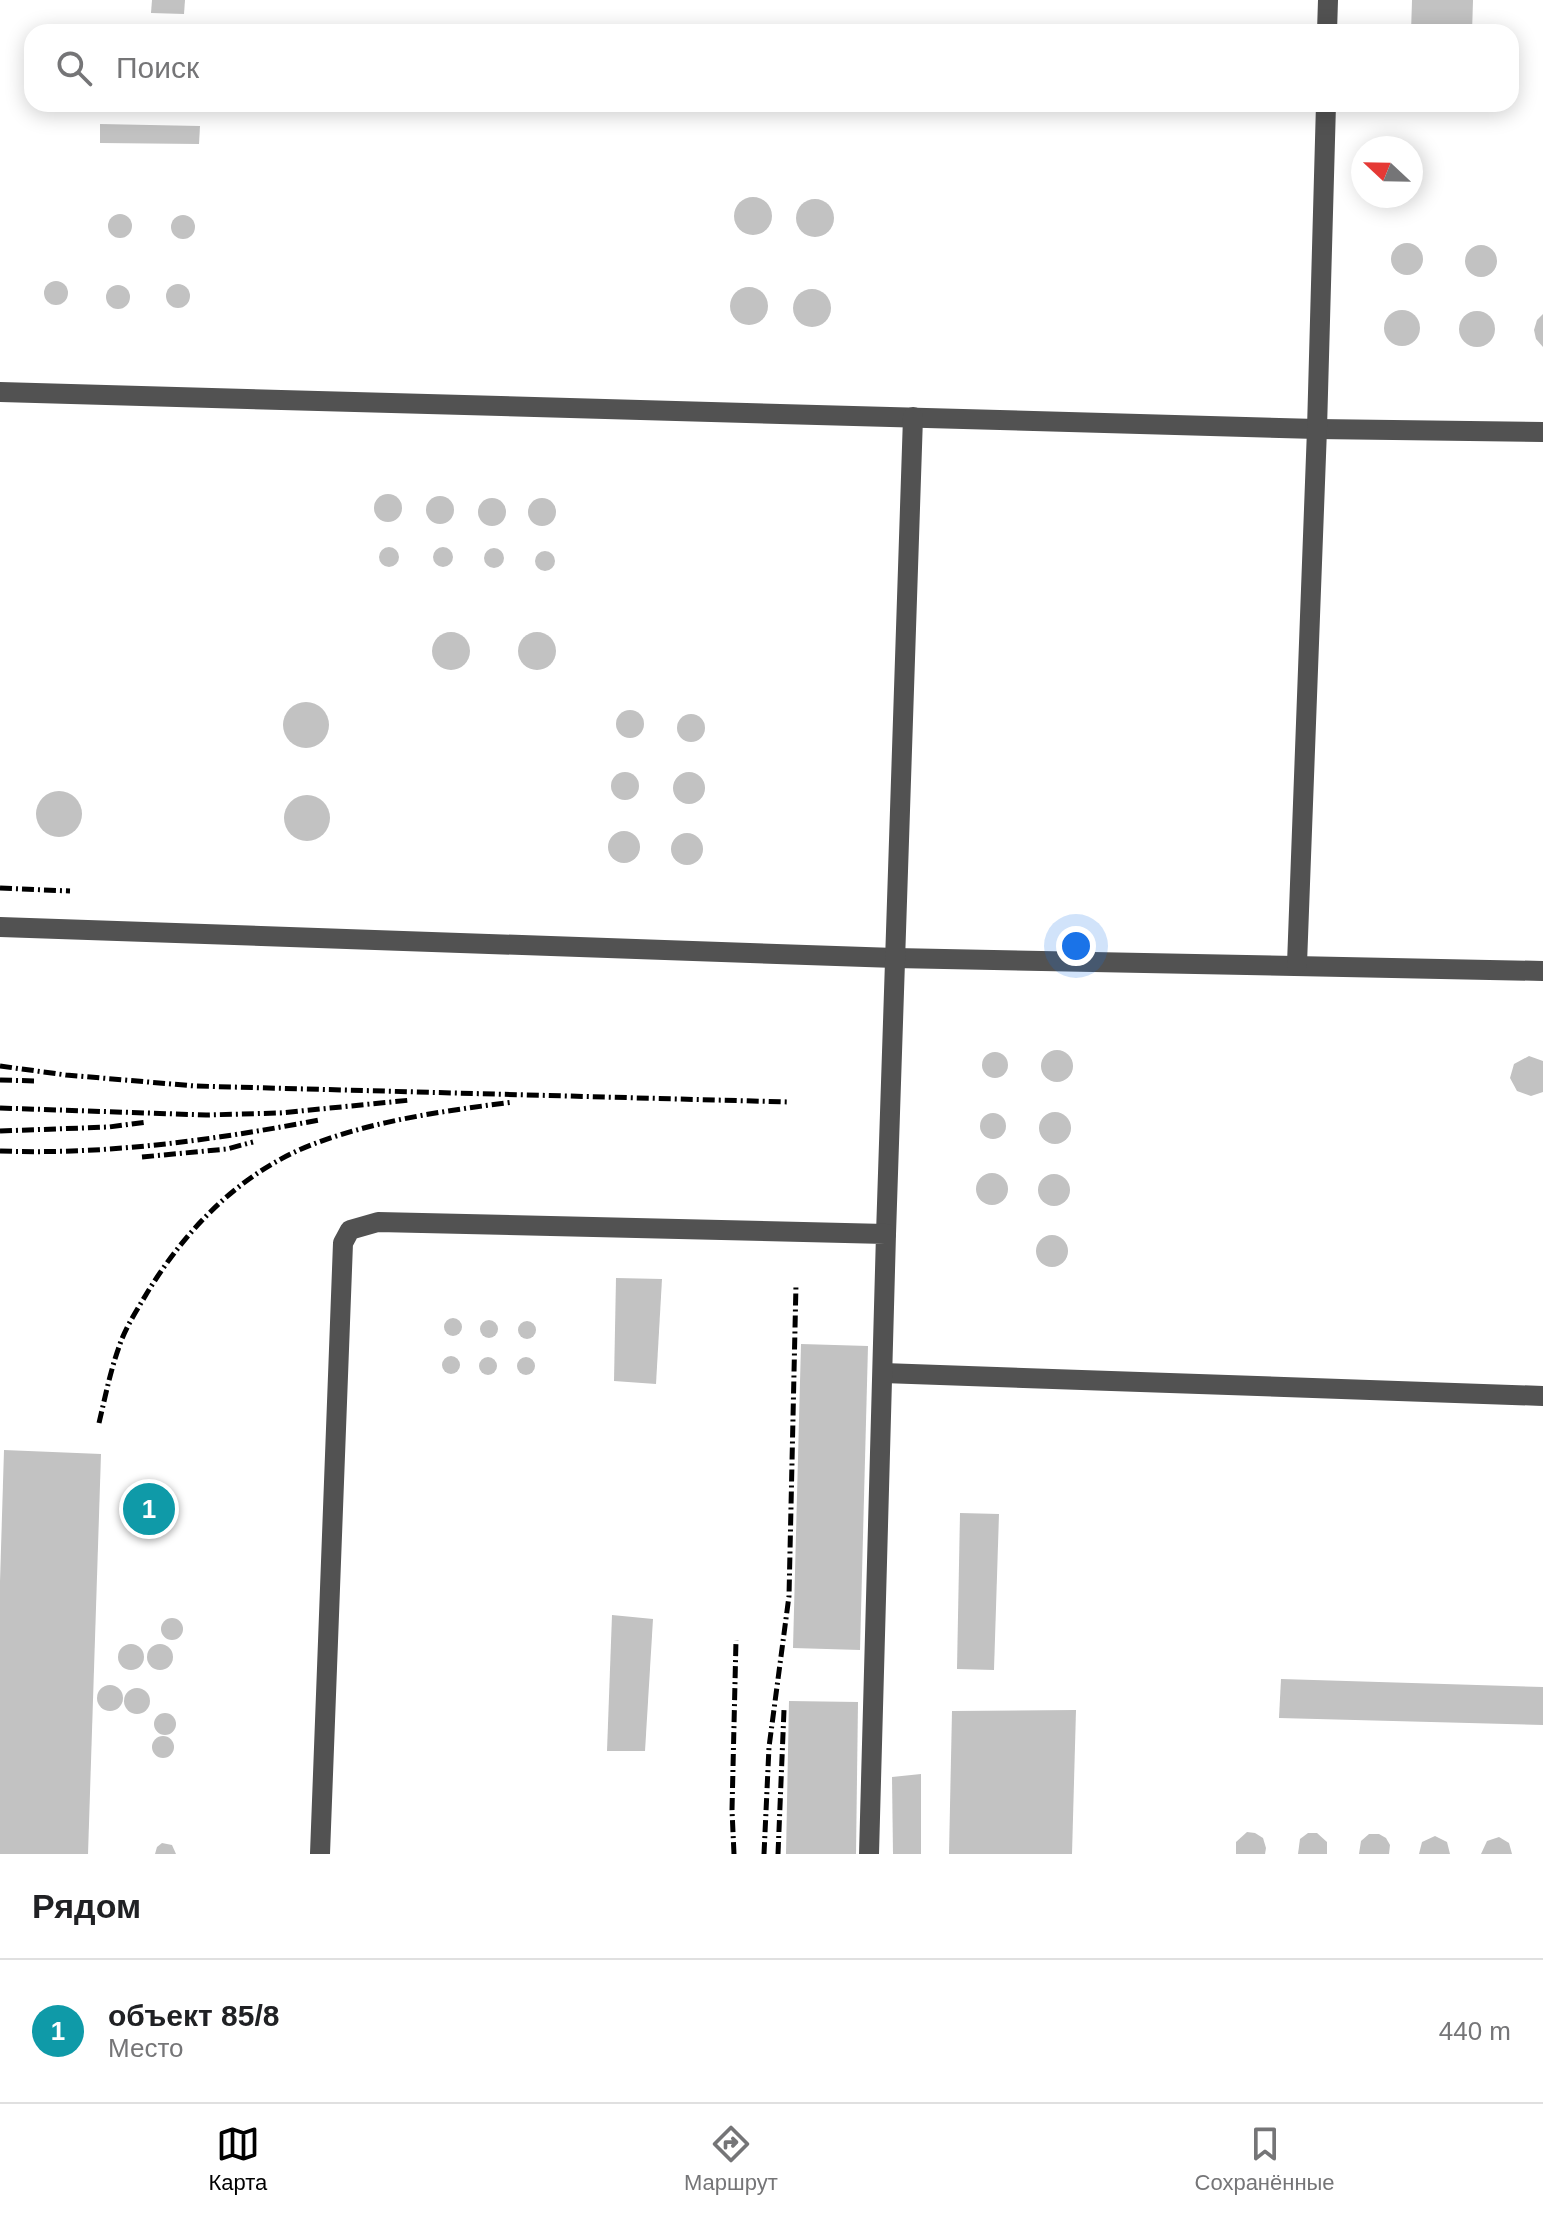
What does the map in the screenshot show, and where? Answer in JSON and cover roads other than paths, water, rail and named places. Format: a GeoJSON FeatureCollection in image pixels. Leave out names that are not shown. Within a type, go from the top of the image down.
{"type":"FeatureCollection","features":[{"type":"Feature","properties":{"kind":"lane"},"geometry":{"type":"LineString","coordinates":[[1327,24],[1328,0]]}},
{"type":"Feature","properties":{"kind":"lane"},"geometry":{"type":"LineString","coordinates":[[1297,964],[1326,112]]}},
{"type":"Feature","properties":{"kind":"lane"},"geometry":{"type":"LineString","coordinates":[[0,392],[1317,429],[1543,432]]}},
{"type":"Feature","properties":{"kind":"lane"},"geometry":{"type":"LineString","coordinates":[[869,1854],[913,417]]}},
{"type":"Feature","properties":{"kind":"lane"},"geometry":{"type":"LineString","coordinates":[[0,927],[895,958],[1543,971]]}},
{"type":"Feature","properties":{"kind":"lane"},"geometry":{"type":"LineString","coordinates":[[320,1854],[343,1243],[350,1230],[378,1222],[886,1234]]}},
{"type":"Feature","properties":{"kind":"lane"},"geometry":{"type":"LineString","coordinates":[[883,1373],[1543,1396]]}},
{"type":"Feature","properties":{"kind":"railway"},"geometry":{"type":"LineString","coordinates":[[0,888],[70,891]]}},
{"type":"Feature","properties":{"kind":"railway"},"geometry":{"type":"LineString","coordinates":[[0,1066],[195,1086],[790,1102]]}},
{"type":"Feature","properties":{"kind":"railway"},"geometry":{"type":"LineString","coordinates":[[0,1080],[36,1081]]}},
{"type":"Feature","properties":{"kind":"railway"},"geometry":{"type":"LineString","coordinates":[[0,1108],[206,1115],[280,1113],[411,1100]]}},
{"type":"Feature","properties":{"kind":"railway"},"geometry":{"type":"LineString","coordinates":[[99,1423],[116,1356],[135,1313],[179,1247],[197,1225],[238,1187],[285,1157],[336,1136],[410,1118],[513,1102]]}},
{"type":"Feature","properties":{"kind":"railway"},"geometry":{"type":"LineString","coordinates":[[0,1151],[120,1148],[240,1134],[319,1120]]}},
{"type":"Feature","properties":{"kind":"railway"},"geometry":{"type":"LineString","coordinates":[[0,1131],[109,1127],[147,1122]]}},
{"type":"Feature","properties":{"kind":"railway"},"geometry":{"type":"LineString","coordinates":[[142,1157],[227,1149],[253,1142]]}},
{"type":"Feature","properties":{"kind":"railway"},"geometry":{"type":"LineString","coordinates":[[764,1854],[769,1747],[789,1596],[796,1284]]}},
{"type":"Feature","properties":{"kind":"railway"},"geometry":{"type":"LineString","coordinates":[[734,1854],[732,1810],[736,1640]]}},
{"type":"Feature","properties":{"kind":"railway"},"geometry":{"type":"LineString","coordinates":[[778,1854],[784,1710]]}},
{"type":"Feature","properties":{"kind":"place","name":"объект 85/8"},"geometry":{"type":"Point","coordinates":[149,1509]}}]}
